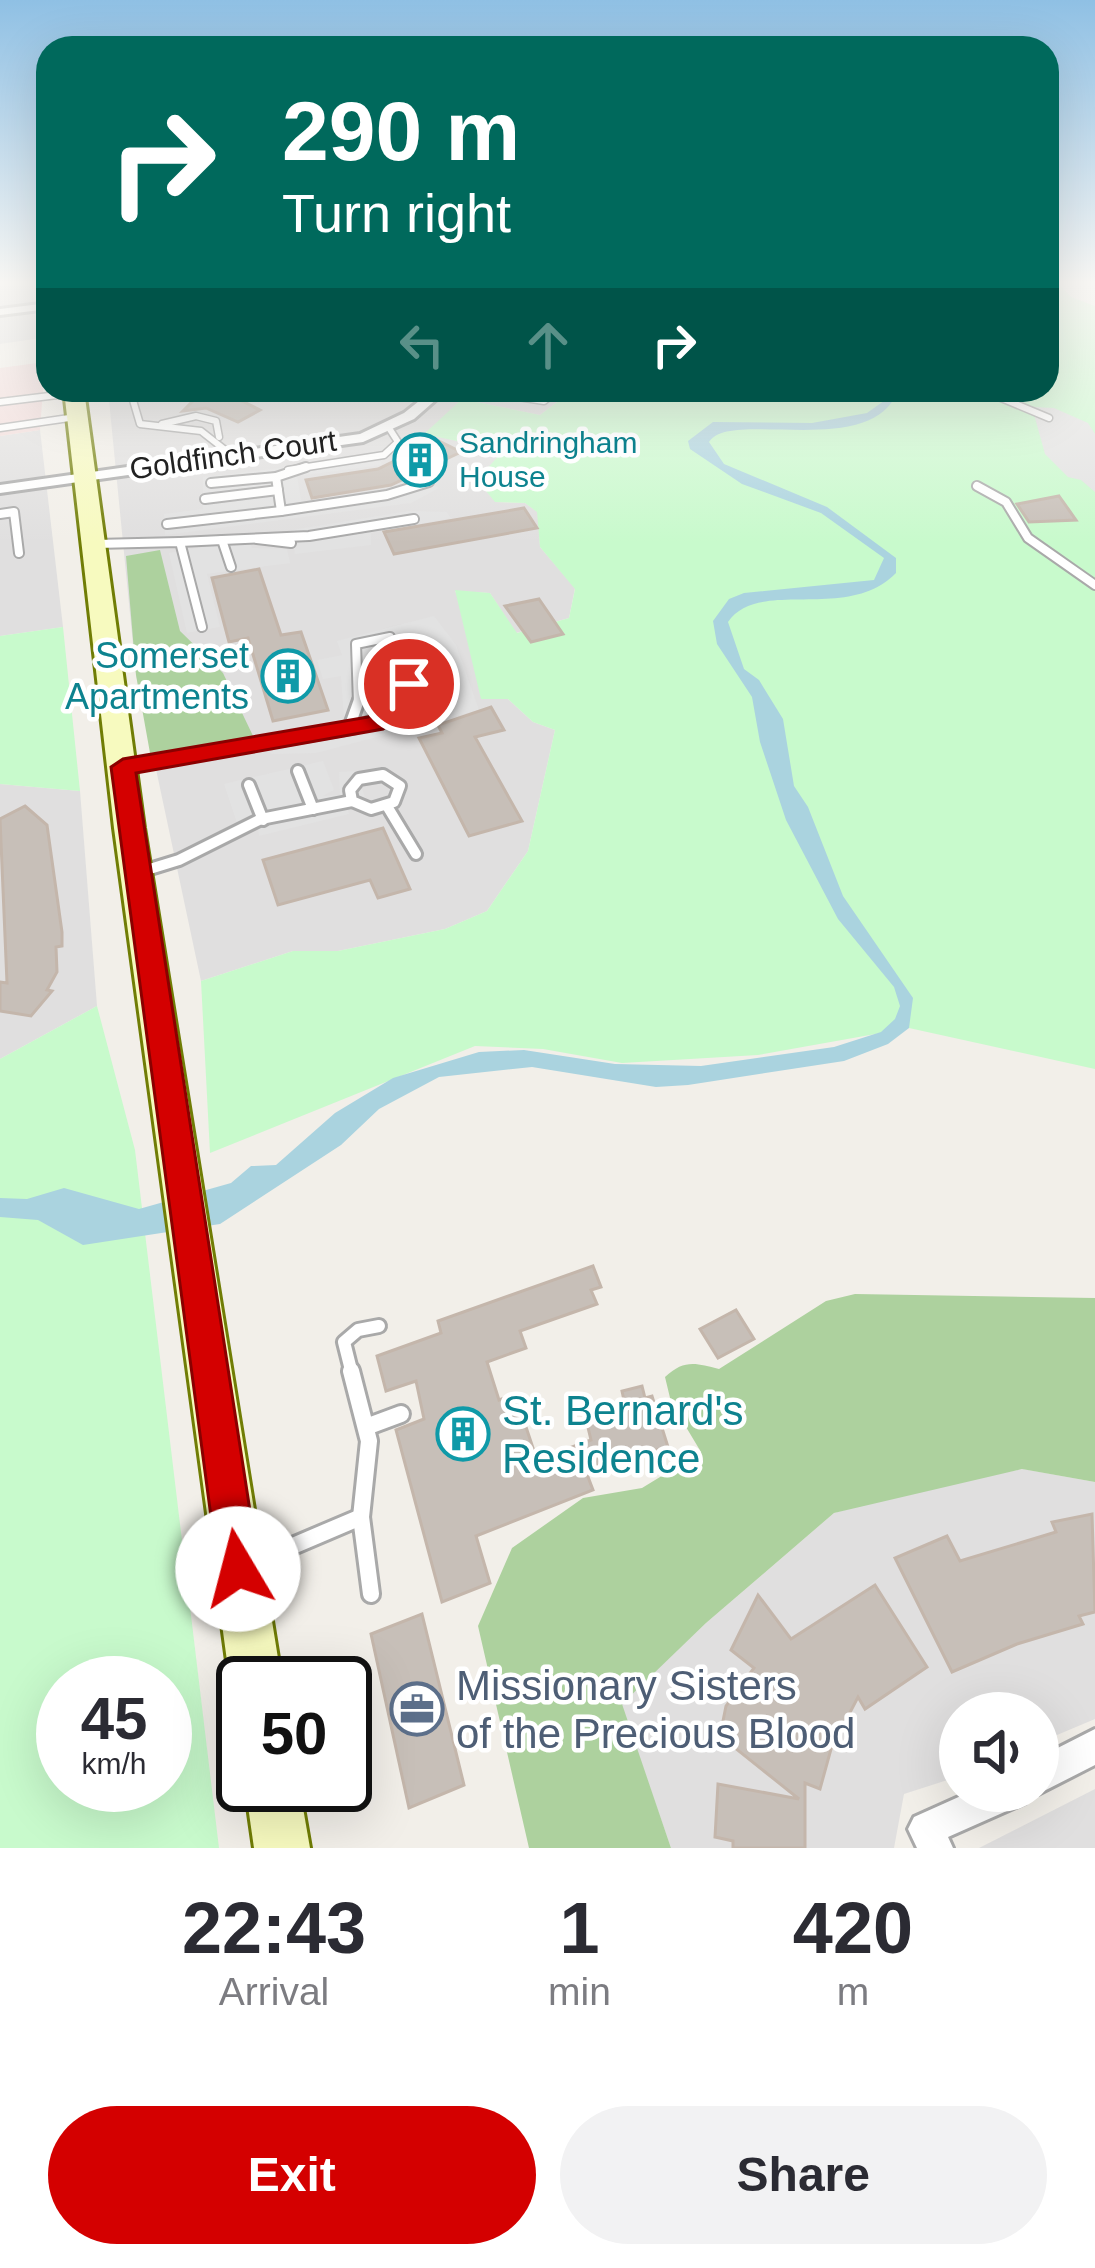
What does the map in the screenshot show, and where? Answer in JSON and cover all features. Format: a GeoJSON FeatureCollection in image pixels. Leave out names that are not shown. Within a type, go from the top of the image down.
{"type":"FeatureCollection","features":[{"type":"Feature","properties":{"kind":"main road"},"geometry":{"type":"LineString","coordinates":[[75,402],[136,873],[252,1656]]}},
{"type":"Feature","properties":{"kind":"main road"},"geometry":{"type":"LineString","coordinates":[[276,1812],[282,1848]]}},
{"type":"Feature","properties":{"kind":"street","name":"Goldfinch Court"},"geometry":{"type":"LineString","coordinates":[[0,489],[363,437],[389,428],[425,402]]}},
{"type":"Feature","properties":{"kind":"street"},"geometry":{"type":"LineString","coordinates":[[1059,1766],[1095,1746]]}},
{"type":"Feature","properties":{"kind":"street"},"geometry":{"type":"LineString","coordinates":[[935,1848],[926,1829],[965,1812]]}},
{"type":"Feature","properties":{"kind":"lane"},"geometry":{"type":"LineString","coordinates":[[0,402],[36,397]]}},
{"type":"Feature","properties":{"kind":"lane"},"geometry":{"type":"LineString","coordinates":[[134,402],[140,424],[206,430],[219,436],[229,453]]}},
{"type":"Feature","properties":{"kind":"lane"},"geometry":{"type":"LineString","coordinates":[[1011,402],[1049,418]]}},
{"type":"Feature","properties":{"kind":"lane"},"geometry":{"type":"LineString","coordinates":[[0,428],[76,417]]}},
{"type":"Feature","properties":{"kind":"lane"},"geometry":{"type":"LineString","coordinates":[[211,483],[276,478],[288,470],[384,455],[398,442],[389,428]]}},
{"type":"Feature","properties":{"kind":"lane"},"geometry":{"type":"LineString","coordinates":[[283,450],[289,482]]}},
{"type":"Feature","properties":{"kind":"lane"},"geometry":{"type":"LineString","coordinates":[[276,478],[281,511]]}},
{"type":"Feature","properties":{"kind":"lane"},"geometry":{"type":"LineString","coordinates":[[167,524],[387,495],[428,482]]}},
{"type":"Feature","properties":{"kind":"lane"},"geometry":{"type":"LineString","coordinates":[[977,485],[1006,502],[1028,538],[1095,583]]}},
{"type":"Feature","properties":{"kind":"lane"},"geometry":{"type":"LineString","coordinates":[[205,499],[278,490]]}},
{"type":"Feature","properties":{"kind":"lane"},"geometry":{"type":"LineString","coordinates":[[0,514],[14,512],[18,519],[19,553]]}},
{"type":"Feature","properties":{"kind":"lane"},"geometry":{"type":"LineString","coordinates":[[92,544],[309,536],[414,519]]}},
{"type":"Feature","properties":{"kind":"lane"},"geometry":{"type":"LineString","coordinates":[[254,538],[268,544],[292,543]]}},
{"type":"Feature","properties":{"kind":"lane"},"geometry":{"type":"LineString","coordinates":[[222,540],[231,567]]}},
{"type":"Feature","properties":{"kind":"lane"},"geometry":{"type":"LineString","coordinates":[[179,542],[202,626]]}},
{"type":"Feature","properties":{"kind":"lane"},"geometry":{"type":"LineString","coordinates":[[123,767],[375,724],[402,705],[409,684],[391,637],[356,644],[359,701],[349,728]]}},
{"type":"Feature","properties":{"kind":"lane"},"geometry":{"type":"LineString","coordinates":[[298,771],[313,809]]}},
{"type":"Feature","properties":{"kind":"lane"},"geometry":{"type":"LineString","coordinates":[[136,873],[166,867],[205,850],[233,830],[263,820],[352,801],[371,809],[387,806],[399,797],[400,786],[383,775],[353,784],[352,801]]}},
{"type":"Feature","properties":{"kind":"lane"},"geometry":{"type":"LineString","coordinates":[[248,784],[263,820]]}},
{"type":"Feature","properties":{"kind":"lane"},"geometry":{"type":"LineString","coordinates":[[387,806],[416,854]]}},
{"type":"Feature","properties":{"kind":"lane"},"geometry":{"type":"LineString","coordinates":[[371,1594],[361,1517],[369,1441],[344,1342],[358,1330],[379,1326]]}},
{"type":"Feature","properties":{"kind":"lane"},"geometry":{"type":"LineString","coordinates":[[366,1427],[401,1414]]}},
{"type":"Feature","properties":{"kind":"lane"},"geometry":{"type":"LineString","coordinates":[[238,1569],[361,1517]]}},
{"type":"Feature","properties":{"kind":"shaded area"},"geometry":{"type":"Polygon","coordinates":[[[0,371],[36,371],[36,402],[42,402],[40,430],[0,436],[0,371]]]}},
{"type":"Feature","properties":{"kind":"shaded area"},"geometry":{"type":"Polygon","coordinates":[[[109,402],[459,402],[426,434],[504,451],[495,502],[525,503],[538,512],[540,547],[575,588],[569,618],[516,633],[490,593],[455,591],[508,699],[533,722],[555,730],[528,851],[487,911],[445,929],[338,951],[293,951],[201,981],[136,675],[109,402]]]}},
{"type":"Feature","properties":{"kind":"shaded area"},"geometry":{"type":"Polygon","coordinates":[[[477,402],[557,402],[540,415],[477,402]]]}},
{"type":"Feature","properties":{"kind":"shaded area"},"geometry":{"type":"Polygon","coordinates":[[[1032,407],[1054,408],[1088,423],[1095,434],[1095,492],[1081,480],[1068,477],[1045,454],[1032,407]]]}},
{"type":"Feature","properties":{"kind":"shaded area"},"geometry":{"type":"Polygon","coordinates":[[[40,430],[63,627],[0,636],[0,436],[40,430]]]}},
{"type":"Feature","properties":{"kind":"shaded area"},"geometry":{"type":"Polygon","coordinates":[[[378,456],[382,465],[297,476],[301,500],[312,503],[389,491],[420,478],[439,488],[411,503],[165,535],[164,514],[203,509],[203,477],[378,456]]]}},
{"type":"Feature","properties":{"kind":"shaded area"},"geometry":{"type":"Polygon","coordinates":[[[409,511],[447,512],[451,518],[371,533],[371,545],[295,554],[292,530],[409,511]]]}},
{"type":"Feature","properties":{"kind":"shaded area"},"geometry":{"type":"Polygon","coordinates":[[[249,539],[252,548],[287,549],[290,563],[207,574],[220,627],[187,633],[169,553],[249,539]]]}},
{"type":"Feature","properties":{"kind":"shaded area"},"geometry":{"type":"Polygon","coordinates":[[[434,616],[456,645],[479,710],[316,753],[272,754],[265,749],[169,766],[165,756],[344,718],[341,676],[323,679],[317,660],[342,655],[337,641],[434,616]]]}},
{"type":"Feature","properties":{"kind":"shaded area"},"geometry":{"type":"Polygon","coordinates":[[[323,761],[334,790],[323,796],[340,795],[339,772],[355,771],[367,802],[347,807],[349,814],[259,836],[258,829],[241,835],[224,784],[323,761]]]}},
{"type":"Feature","properties":{"kind":"shaded area"},"geometry":{"type":"Polygon","coordinates":[[[0,784],[80,791],[97,1006],[0,1059],[0,784]]]}},
{"type":"Feature","properties":{"kind":"shaded area"},"geometry":{"type":"Polygon","coordinates":[[[1023,1469],[1095,1482],[1095,1719],[1059,1734],[1059,1692],[939,1692],[939,1783],[904,1794],[894,1848],[671,1848],[621,1704],[834,1513],[920,1488],[1023,1469]]]}},
{"type":"Feature","properties":{"kind":"shaded area"},"geometry":{"type":"Polygon","coordinates":[[[1095,1789],[1095,1848],[979,1848],[1050,1812],[1059,1812],[1059,1807],[1095,1789]]]}},
{"type":"Feature","properties":{"kind":"green space"},"geometry":{"type":"Polygon","coordinates":[[[1059,371],[1095,371],[1095,1069],[909,1028],[758,1055],[622,1063],[543,1049],[475,1046],[210,1153],[201,981],[293,951],[338,951],[445,929],[487,911],[528,851],[555,730],[533,722],[508,699],[481,699],[455,590],[490,593],[517,633],[569,618],[575,589],[540,547],[537,512],[525,503],[495,502],[486,491],[483,473],[503,451],[424,434],[459,402],[540,415],[557,402],[1059,402],[1059,371]]]}},
{"type":"Feature","properties":{"kind":"green space"},"geometry":{"type":"Polygon","coordinates":[[[160,550],[180,631],[223,673],[254,738],[246,742],[150,753],[136,675],[126,556],[160,550]]]}},
{"type":"Feature","properties":{"kind":"green space"},"geometry":{"type":"Polygon","coordinates":[[[63,627],[80,791],[0,784],[0,636],[63,627]]]}},
{"type":"Feature","properties":{"kind":"green space"},"geometry":{"type":"Polygon","coordinates":[[[97,1006],[135,1150],[219,1848],[0,1848],[0,1059],[97,1006]]]}},
{"type":"Feature","properties":{"kind":"green space"},"geometry":{"type":"Polygon","coordinates":[[[855,1294],[1095,1298],[1095,1482],[1022,1469],[834,1513],[706,1623],[622,1704],[671,1848],[529,1848],[478,1626],[512,1548],[583,1498],[642,1488],[701,1452],[671,1402],[665,1377],[672,1371],[690,1364],[719,1369],[826,1301],[855,1294]]]}},
{"type":"Feature","properties":{"kind":"water"},"geometry":{"type":"Polygon","coordinates":[[[890,402],[884,411],[861,423],[832,429],[743,430],[722,433],[709,442],[724,464],[827,507],[896,558],[896,573],[876,588],[830,599],[760,602],[742,609],[728,622],[744,669],[759,680],[783,719],[794,786],[808,807],[843,896],[913,998],[909,1028],[888,1044],[844,1061],[688,1085],[656,1087],[532,1067],[439,1077],[379,1109],[341,1145],[220,1224],[83,1245],[38,1220],[0,1217],[0,1198],[27,1199],[64,1188],[139,1209],[231,1183],[251,1166],[276,1165],[335,1113],[393,1078],[479,1052],[524,1050],[615,1064],[701,1066],[834,1047],[881,1032],[895,1019],[900,1006],[894,987],[838,919],[786,820],[760,742],[752,697],[717,644],[713,621],[729,599],[744,593],[874,580],[884,558],[821,513],[742,484],[690,449],[688,441],[713,422],[812,423],[867,413],[890,402]]]}},
{"type":"Feature","properties":{"kind":"building"},"geometry":{"type":"Polygon","coordinates":[[[192,402],[244,402],[260,410],[238,422],[206,408],[183,411],[192,402]]]}},
{"type":"Feature","properties":{"kind":"building","name":"Sandringham House"},"geometry":{"type":"Polygon","coordinates":[[[437,440],[461,452],[391,485],[312,498],[306,480],[378,469],[437,440]]]}},
{"type":"Feature","properties":{"kind":"building"},"geometry":{"type":"Polygon","coordinates":[[[1059,496],[1076,520],[1029,522],[1017,504],[1059,496]]]}},
{"type":"Feature","properties":{"kind":"building"},"geometry":{"type":"Polygon","coordinates":[[[524,508],[537,528],[394,554],[384,532],[524,508]]]}},
{"type":"Feature","properties":{"kind":"building","name":"Somerset Apartments"},"geometry":{"type":"Polygon","coordinates":[[[259,569],[281,635],[301,632],[328,710],[273,721],[248,638],[229,642],[212,578],[259,569]]]}},
{"type":"Feature","properties":{"kind":"building"},"geometry":{"type":"Polygon","coordinates":[[[539,599],[563,634],[531,642],[505,606],[539,599]]]}},
{"type":"Feature","properties":{"kind":"building"},"geometry":{"type":"Polygon","coordinates":[[[491,707],[504,730],[475,737],[522,821],[469,836],[419,738],[442,733],[438,725],[491,707]]]}},
{"type":"Feature","properties":{"kind":"building"},"geometry":{"type":"Polygon","coordinates":[[[25,806],[47,825],[62,932],[62,946],[56,947],[57,972],[47,990],[52,991],[31,1016],[0,1011],[0,982],[7,983],[0,819],[25,806]]]}},
{"type":"Feature","properties":{"kind":"building"},"geometry":{"type":"Polygon","coordinates":[[[383,828],[410,889],[378,898],[370,880],[278,905],[263,860],[383,828]]]}},
{"type":"Feature","properties":{"kind":"building","name":"St. Bernard's Residence"},"geometry":{"type":"Polygon","coordinates":[[[593,1266],[601,1287],[591,1290],[597,1304],[520,1331],[526,1348],[487,1362],[499,1400],[515,1394],[537,1460],[591,1440],[585,1415],[625,1405],[622,1391],[642,1386],[645,1398],[652,1396],[668,1447],[585,1469],[593,1490],[476,1536],[490,1583],[442,1602],[396,1430],[424,1419],[416,1381],[386,1391],[377,1356],[441,1333],[438,1321],[593,1266]]]}},
{"type":"Feature","properties":{"kind":"building"},"geometry":{"type":"Polygon","coordinates":[[[736,1310],[754,1339],[718,1358],[700,1329],[736,1310]]]}},
{"type":"Feature","properties":{"kind":"building"},"geometry":{"type":"Polygon","coordinates":[[[1092,1514],[1095,1612],[1079,1616],[1083,1624],[1017,1644],[952,1672],[895,1558],[947,1536],[960,1561],[1056,1532],[1052,1522],[1092,1514]]]}},
{"type":"Feature","properties":{"kind":"building"},"geometry":{"type":"Polygon","coordinates":[[[875,1585],[927,1667],[865,1709],[858,1697],[831,1749],[820,1789],[805,1783],[805,1848],[733,1848],[733,1841],[715,1837],[718,1784],[799,1799],[720,1736],[726,1706],[754,1668],[731,1650],[758,1595],[791,1639],[875,1585]]]}},
{"type":"Feature","properties":{"kind":"building","name":"Missionary Sisters of the Precious Blood"},"geometry":{"type":"Polygon","coordinates":[[[422,1614],[464,1785],[409,1808],[371,1634],[422,1614]]]}},
{"type":"Feature","properties":{"kind":"place","name":"Sandringham House"},"geometry":{"type":"Point","coordinates":[420,460]}},
{"type":"Feature","properties":{"kind":"place","name":"Somerset Apartments"},"geometry":{"type":"Point","coordinates":[288,676]}},
{"type":"Feature","properties":{"kind":"place","name":"St. Bernard's Residence"},"geometry":{"type":"Point","coordinates":[463,1434]}},
{"type":"Feature","properties":{"kind":"place","name":"Missionary Sisters of the Precious Blood"},"geometry":{"type":"Point","coordinates":[417,1709]}},
{"type":"Feature","properties":{"kind":"route"},"geometry":{"type":"LineString","coordinates":[[238,1569],[123,767],[375,724],[397,711],[409,684]]}}]}
